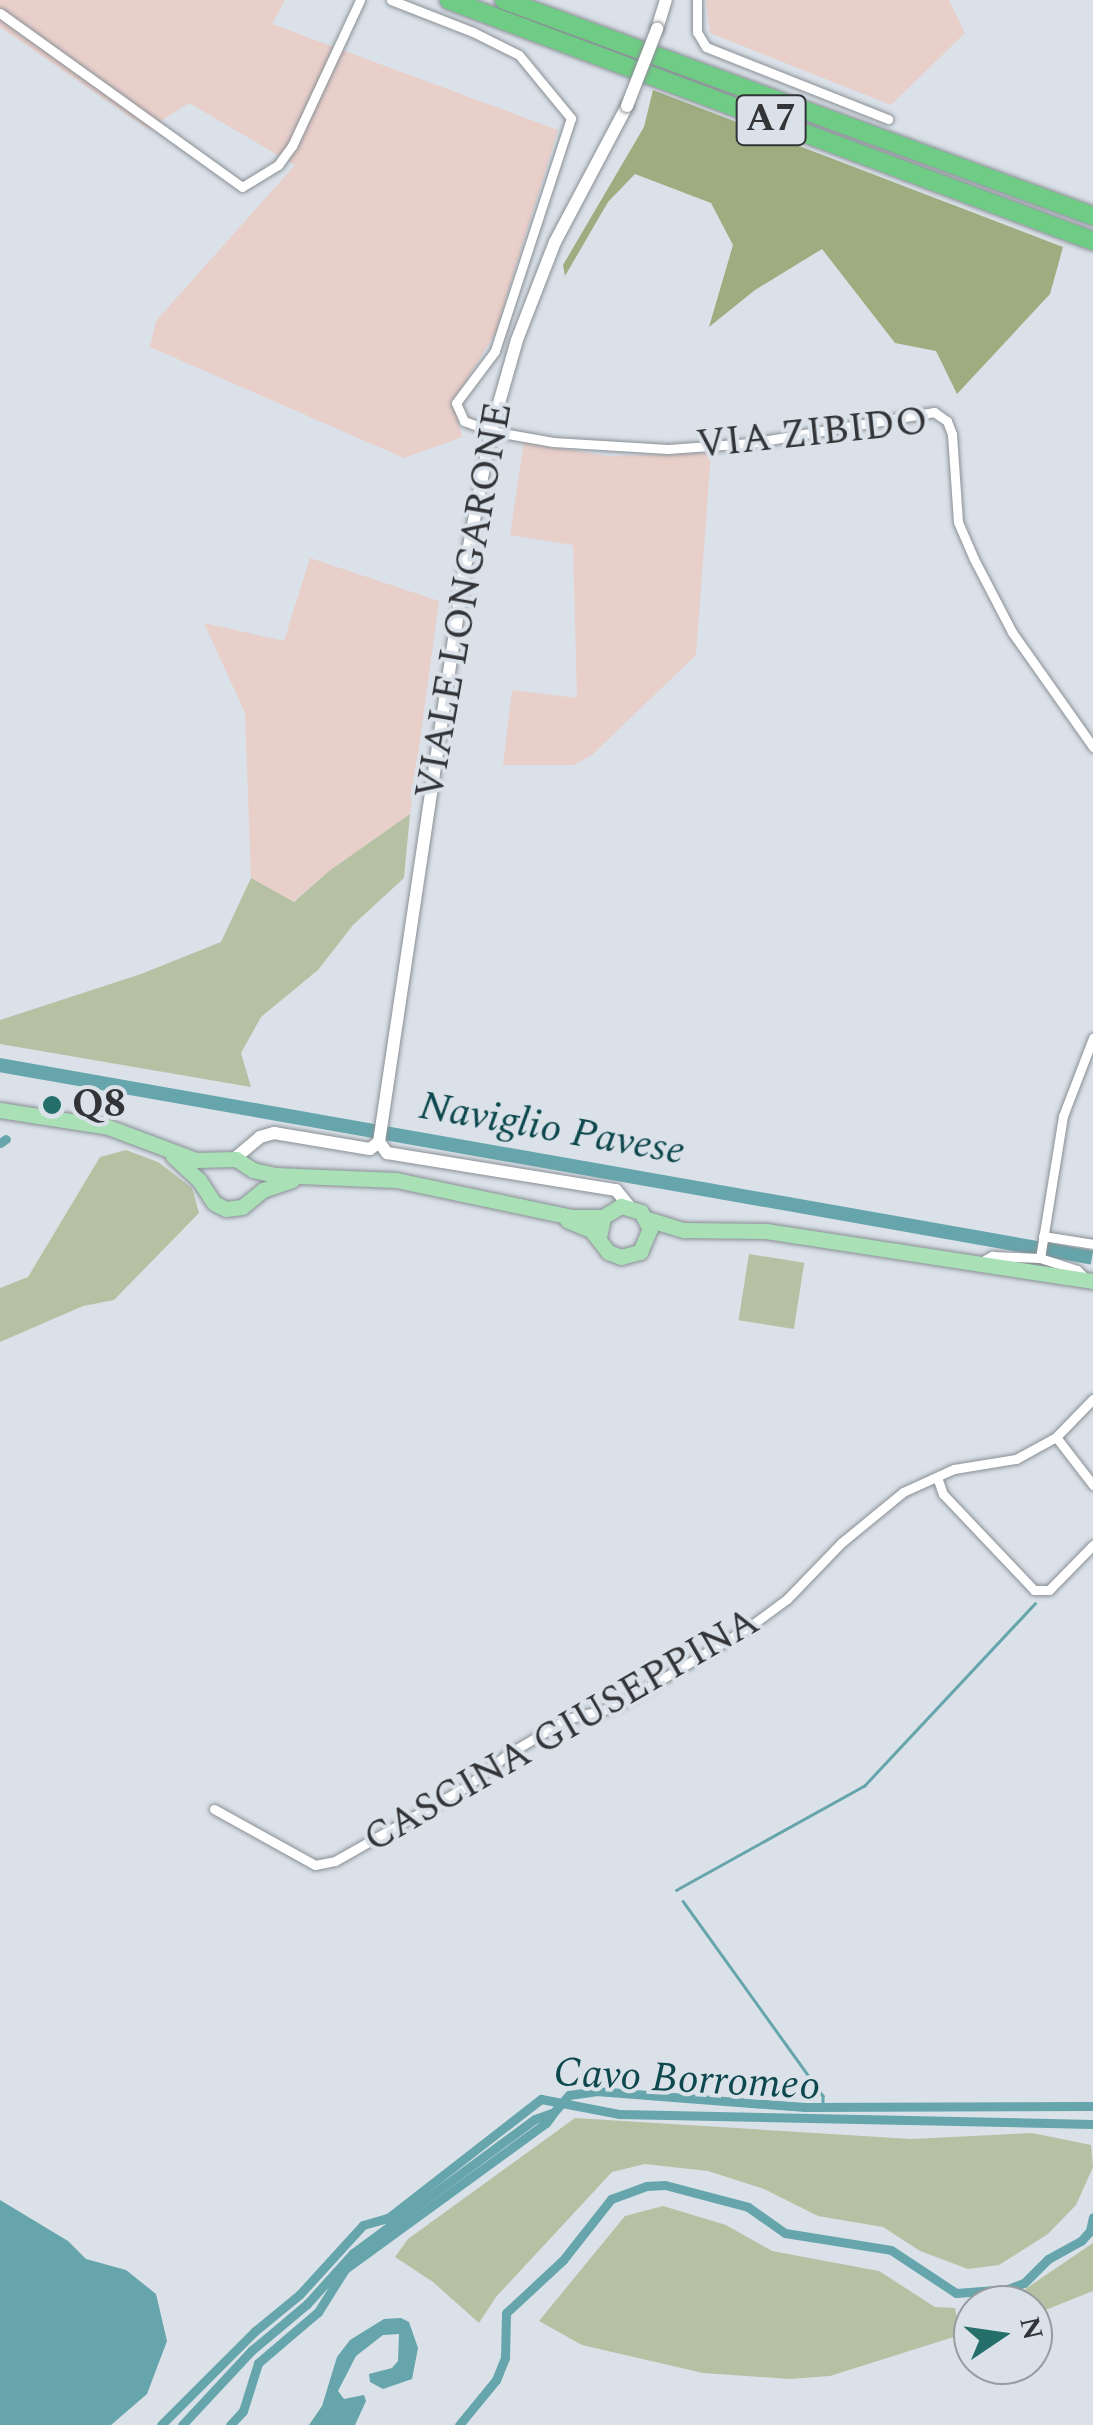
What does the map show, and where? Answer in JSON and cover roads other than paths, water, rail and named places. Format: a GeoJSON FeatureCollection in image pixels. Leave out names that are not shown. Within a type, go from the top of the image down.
{"type":"FeatureCollection","features":[{"type":"Feature","properties":{"kind":"highway","name":"A7"},"geometry":{"type":"LineString","coordinates":[[449,0],[1093,240]]}},
{"type":"Feature","properties":{"kind":"highway","name":"A7"},"geometry":{"type":"LineString","coordinates":[[504,0],[1093,216]]}},
{"type":"Feature","properties":{"kind":"main road","name":"VIALE LONGARONE"},"geometry":{"type":"LineString","coordinates":[[379,1142],[456,625],[491,431],[517,340],[554,242],[627,106],[666,0]]}},
{"type":"Feature","properties":{"kind":"main road"},"geometry":{"type":"LineString","coordinates":[[0,1110],[108,1127],[201,1162],[228,1160],[275,1175],[396,1180],[550,1213],[602,1217]]}},
{"type":"Feature","properties":{"kind":"main road"},"geometry":{"type":"LineString","coordinates":[[209,1198],[207,1176],[260,1137],[274,1133],[370,1150],[379,1142],[387,1153],[616,1190],[647,1219],[684,1230],[766,1231],[1090,1281]]}},
{"type":"Feature","properties":{"kind":"main road"},"geometry":{"type":"LineString","coordinates":[[162,1147],[192,1173],[209,1198],[228,1210],[272,1186],[309,1176]]}},
{"type":"Feature","properties":{"kind":"main road"},"geometry":{"type":"LineString","coordinates":[[250,1167],[256,1181],[250,1200]]}},
{"type":"Feature","properties":{"kind":"main road"},"geometry":{"type":"LineString","coordinates":[[598,1237],[602,1217],[614,1207],[629,1206]]}},
{"type":"Feature","properties":{"kind":"main road"},"geometry":{"type":"LineString","coordinates":[[550,1213],[598,1237],[608,1252],[621,1257],[634,1256],[648,1242],[684,1230]]}},
{"type":"Feature","properties":{"kind":"main road"},"geometry":{"type":"LineString","coordinates":[[647,1219],[648,1242]]}},
{"type":"Feature","properties":{"kind":"street"},"geometry":{"type":"LineString","coordinates":[[0,13],[242,187],[278,165],[292,146],[360,0]]}},
{"type":"Feature","properties":{"kind":"street"},"geometry":{"type":"LineString","coordinates":[[391,0],[474,32],[519,55],[570,113],[570,125],[495,351],[456,403],[464,421],[491,431]]}},
{"type":"Feature","properties":{"kind":"street"},"geometry":{"type":"LineString","coordinates":[[696,0],[698,37],[711,50],[888,119]]}},
{"type":"Feature","properties":{"kind":"street","name":"VIA ZIBIDO"},"geometry":{"type":"LineString","coordinates":[[491,431],[604,447],[702,448],[934,412],[946,421],[952,434],[958,522],[974,559],[1012,632],[1093,747]]}},
{"type":"Feature","properties":{"kind":"street"},"geometry":{"type":"LineString","coordinates":[[1040,1258],[1063,1116],[1093,1038]]}},
{"type":"Feature","properties":{"kind":"street"},"geometry":{"type":"LineString","coordinates":[[1043,1236],[1093,1244]]}},
{"type":"Feature","properties":{"kind":"street"},"geometry":{"type":"LineString","coordinates":[[979,1263],[992,1256],[1040,1258],[1078,1270],[1090,1281]]}},
{"type":"Feature","properties":{"kind":"street"},"geometry":{"type":"LineString","coordinates":[[1093,1399],[1056,1438],[1093,1485]]}},
{"type":"Feature","properties":{"kind":"street","name":"CASCINA GIUSEPPINA"},"geometry":{"type":"LineString","coordinates":[[214,1810],[315,1865],[335,1861],[466,1787],[508,1754],[567,1719],[616,1707],[723,1644],[788,1599],[840,1544],[903,1492],[954,1470],[999,1464],[1056,1438]]}},
{"type":"Feature","properties":{"kind":"street"},"geometry":{"type":"LineString","coordinates":[[938,1477],[942,1494],[1034,1590],[1049,1590],[1093,1545]]}},
{"type":"Feature","properties":{"kind":"water"},"geometry":{"type":"Polygon","coordinates":[[[0,1058],[1093,1251],[1091,1265],[0,1072],[0,1058]]]}},
{"type":"Feature","properties":{"kind":"water"},"geometry":{"type":"Polygon","coordinates":[[[0,2200],[68,2241],[86,2259],[126,2270],[156,2294],[167,2341],[147,2394],[111,2425],[0,2425],[0,2200]]]}},
{"type":"Feature","properties":{"kind":"water"},"geometry":{"type":"Polygon","coordinates":[[[401,2318],[409,2322],[418,2348],[412,2379],[383,2389],[370,2382],[369,2374],[392,2368],[398,2361],[399,2334],[383,2335],[356,2356],[338,2391],[344,2399],[364,2395],[366,2401],[355,2425],[309,2425],[322,2406],[337,2357],[350,2340],[384,2319],[401,2318]]]}},
{"type":"Feature","properties":{"kind":"waterway"},"geometry":{"type":"LineString","coordinates":[[0,1143],[6,1139]]}},
{"type":"Feature","properties":{"kind":"waterway"},"geometry":{"type":"LineString","coordinates":[[676,1890],[864,1786],[1035,1603]]}},
{"type":"Feature","properties":{"kind":"waterway"},"geometry":{"type":"LineString","coordinates":[[683,1901],[823,2096],[823,2107]]}},
{"type":"Feature","properties":{"kind":"waterway"},"geometry":{"type":"LineString","coordinates":[[182,2425],[252,2350],[307,2304],[353,2253],[535,2119],[554,2112],[569,2095],[596,2091],[805,2107],[1093,2106]]}},
{"type":"Feature","properties":{"kind":"waterway","name":"Cavo Borromeo"},"geometry":{"type":"LineString","coordinates":[[161,2425],[255,2331],[300,2294],[363,2225],[388,2218],[541,2099],[619,2114],[1093,2124]]}},
{"type":"Feature","properties":{"kind":"waterway"},"geometry":{"type":"LineString","coordinates":[[230,2425],[243,2411],[258,2363],[318,2312],[345,2269],[552,2115]]}},
{"type":"Feature","properties":{"kind":"waterway"},"geometry":{"type":"LineString","coordinates":[[459,2425],[496,2380],[505,2358],[506,2313],[563,2260],[611,2199],[646,2186],[665,2185],[748,2207],[785,2233],[891,2250],[956,2293],[1008,2289],[1024,2283],[1048,2259],[1081,2241],[1090,2231],[1093,2217]]}},
{"type":"Feature","properties":{"kind":"place","name":"Q8"},"geometry":{"type":"Point","coordinates":[52,1105]}},
{"type":"Feature","properties":{"kind":"water label","name":"Naviglio Pavese"},"geometry":{"type":"Point","coordinates":[552,1129]}}]}
